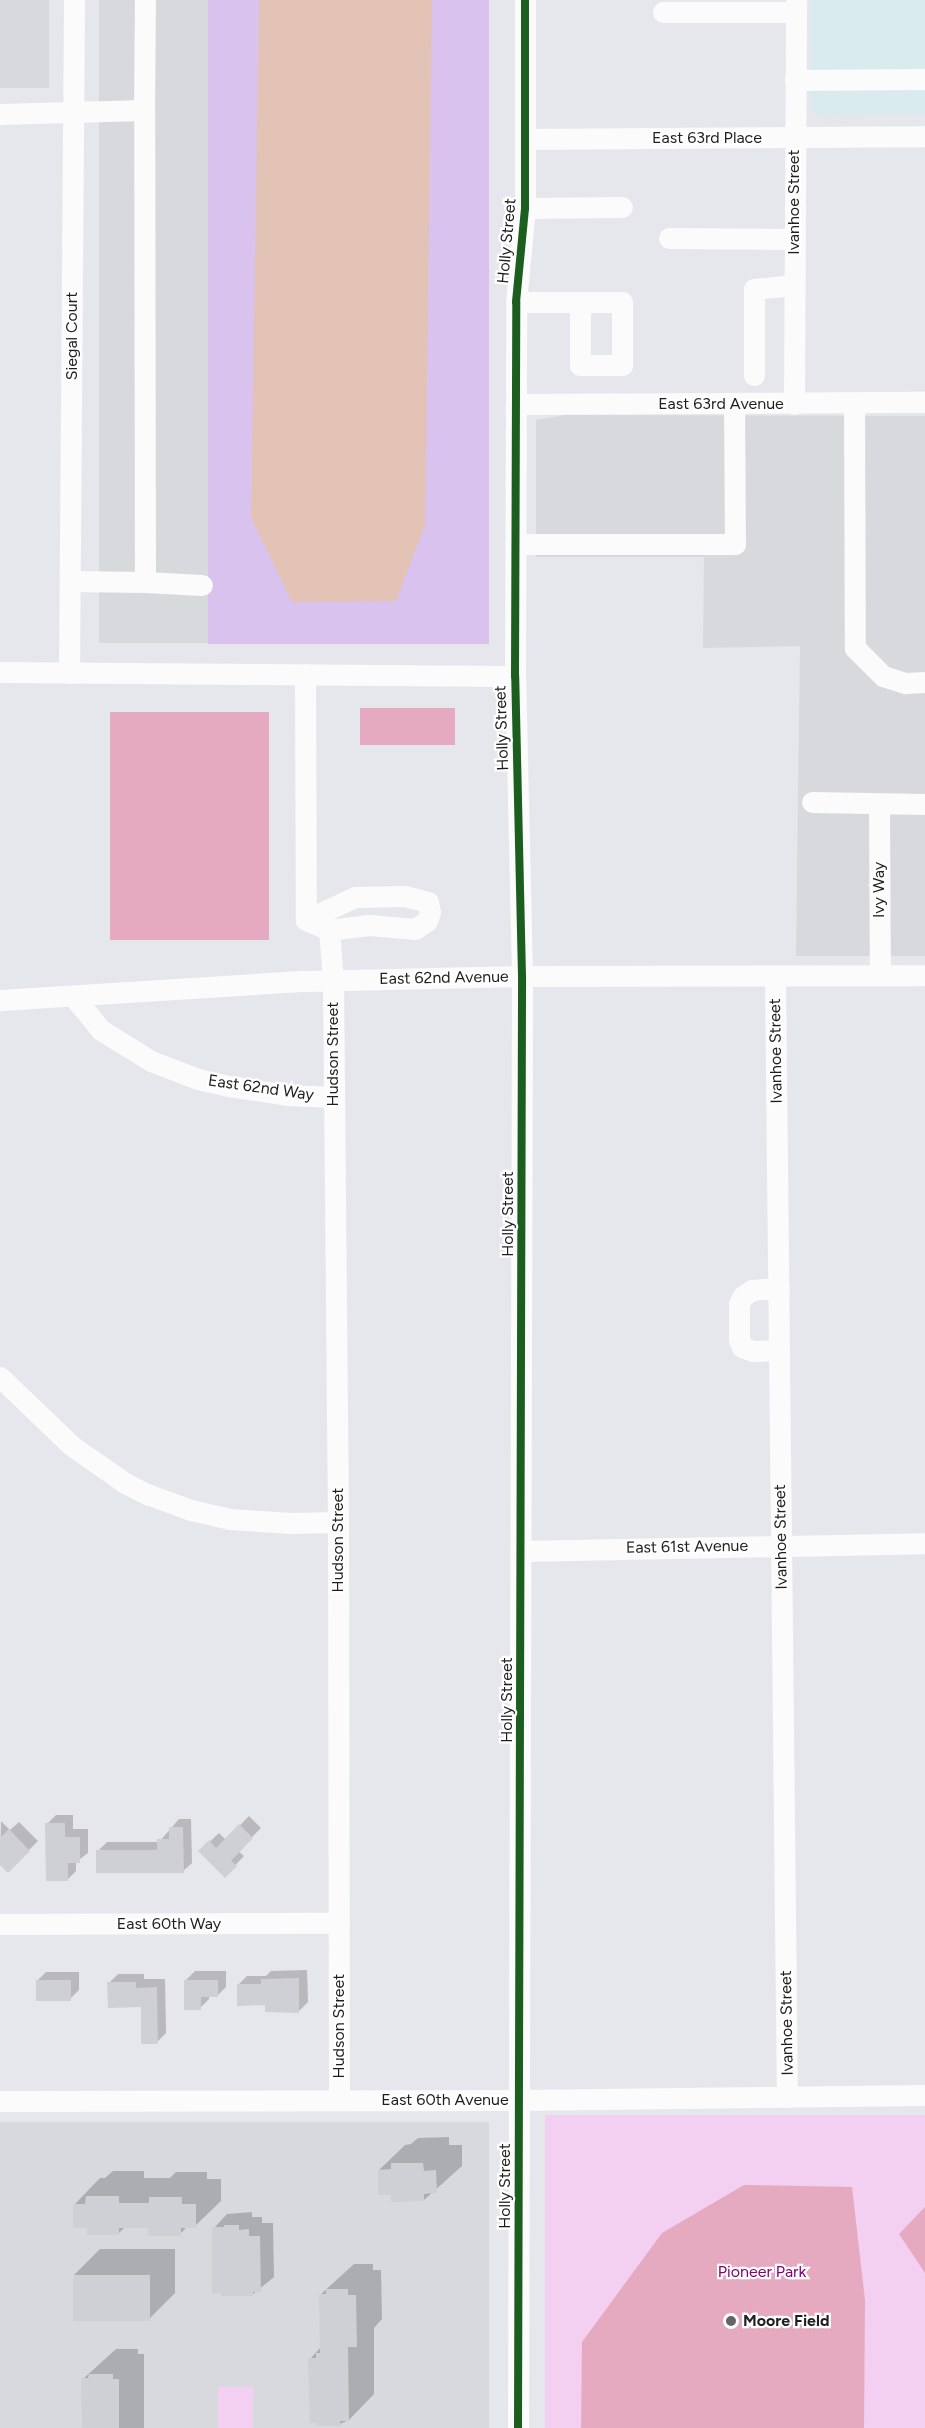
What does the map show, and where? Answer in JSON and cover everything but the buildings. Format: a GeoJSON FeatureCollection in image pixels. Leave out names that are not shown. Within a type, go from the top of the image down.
{"type":"FeatureCollection","features":[{"type":"Feature","properties":{"kind":"street","name":"Siegal Court"},"geometry":{"type":"LineString","coordinates":[[69,673],[74,0]]}},
{"type":"Feature","properties":{"kind":"street"},"geometry":{"type":"LineString","coordinates":[[145,0],[145,582]]}},
{"type":"Feature","properties":{"kind":"street","name":"Holly Street"},"geometry":{"type":"LineString","coordinates":[[518,2428],[522,976],[515,676],[516,302],[525,208],[525,0]]}},
{"type":"Feature","properties":{"kind":"street"},"geometry":{"type":"LineString","coordinates":[[663,12],[796,6]]}},
{"type":"Feature","properties":{"kind":"street","name":"Ivanhoe Street"},"geometry":{"type":"LineString","coordinates":[[794,404],[796,6]]}},
{"type":"Feature","properties":{"kind":"street"},"geometry":{"type":"LineString","coordinates":[[795,80],[925,79]]}},
{"type":"Feature","properties":{"kind":"street"},"geometry":{"type":"LineString","coordinates":[[0,114],[73,114],[144,110]]}},
{"type":"Feature","properties":{"kind":"street","name":"East 63rd Place"},"geometry":{"type":"LineString","coordinates":[[525,139],[925,136]]}},
{"type":"Feature","properties":{"kind":"street"},"geometry":{"type":"LineString","coordinates":[[525,208],[621,207]]}},
{"type":"Feature","properties":{"kind":"street"},"geometry":{"type":"LineString","coordinates":[[669,238],[794,239]]}},
{"type":"Feature","properties":{"kind":"street"},"geometry":{"type":"LineString","coordinates":[[754,375],[754,289],[794,285]]}},
{"type":"Feature","properties":{"kind":"street"},"geometry":{"type":"LineString","coordinates":[[516,302],[579,302]]}},
{"type":"Feature","properties":{"kind":"street","name":"East 63rd Avenue"},"geometry":{"type":"LineString","coordinates":[[517,404],[925,402]]}},
{"type":"Feature","properties":{"kind":"street"},"geometry":{"type":"LineString","coordinates":[[854,403],[855,648],[883,676],[905,683],[925,682]]}},
{"type":"Feature","properties":{"kind":"street"},"geometry":{"type":"LineString","coordinates":[[516,544],[735,544],[734,404]]}},
{"type":"Feature","properties":{"kind":"street"},"geometry":{"type":"LineString","coordinates":[[70,581],[202,585]]}},
{"type":"Feature","properties":{"kind":"street"},"geometry":{"type":"LineString","coordinates":[[0,672],[515,676]]}},
{"type":"Feature","properties":{"kind":"street"},"geometry":{"type":"LineString","coordinates":[[304,674],[306,920]]}},
{"type":"Feature","properties":{"kind":"street"},"geometry":{"type":"LineString","coordinates":[[812,802],[925,804]]}},
{"type":"Feature","properties":{"kind":"street","name":"Ivy Way"},"geometry":{"type":"LineString","coordinates":[[879,804],[879,975]]}},
{"type":"Feature","properties":{"kind":"street"},"geometry":{"type":"LineString","coordinates":[[405,896],[428,903],[430,912],[428,921],[415,929],[369,925],[329,930],[306,920],[355,897],[405,896]]}},
{"type":"Feature","properties":{"kind":"street","name":"Hudson Street"},"geometry":{"type":"LineString","coordinates":[[329,930],[333,980],[338,1522],[339,2100]]}},
{"type":"Feature","properties":{"kind":"street","name":"East 62nd Avenue"},"geometry":{"type":"LineString","coordinates":[[0,1000],[333,980],[522,976],[925,975]]}},
{"type":"Feature","properties":{"kind":"street","name":"Ivanhoe Street"},"geometry":{"type":"LineString","coordinates":[[775,977],[787,2097]]}},
{"type":"Feature","properties":{"kind":"street","name":"East 62nd Way"},"geometry":{"type":"LineString","coordinates":[[73,996],[101,1030],[151,1061],[198,1079],[229,1086],[288,1095],[333,1097]]}},
{"type":"Feature","properties":{"kind":"street"},"geometry":{"type":"LineString","coordinates":[[778,1288],[752,1290],[743,1296],[739,1304],[739,1340],[742,1347],[753,1351],[779,1350]]}},
{"type":"Feature","properties":{"kind":"street"},"geometry":{"type":"LineString","coordinates":[[0,1377],[72,1446],[125,1483],[147,1494],[191,1510],[230,1519],[282,1523],[338,1522]]}},
{"type":"Feature","properties":{"kind":"street","name":"East 61st Avenue"},"geometry":{"type":"LineString","coordinates":[[521,1551],[925,1543]]}},
{"type":"Feature","properties":{"kind":"street","name":"East 60th Way"},"geometry":{"type":"LineString","coordinates":[[0,1924],[339,1923]]}},
{"type":"Feature","properties":{"kind":"street","name":"East 60th Avenue"},"geometry":{"type":"LineString","coordinates":[[0,2101],[519,2100],[925,2095]]}},
{"type":"Feature","properties":{"kind":"shaded area"},"geometry":{"type":"Polygon","coordinates":[[[0,0],[49,0],[49,88],[0,88],[0,0]]]}},
{"type":"Feature","properties":{"kind":"shaded area"},"geometry":{"type":"Polygon","coordinates":[[[99,0],[208,0],[208,643],[99,643],[99,0]]]}},
{"type":"Feature","properties":{"kind":"shaded area"},"geometry":{"type":"Polygon","coordinates":[[[208,0],[489,0],[489,644],[208,644],[208,0]]]}},
{"type":"Feature","properties":{"kind":"shaded area"},"geometry":{"type":"Polygon","coordinates":[[[259,0],[432,0],[425,525],[396,601],[292,602],[251,517],[259,0]]]}},
{"type":"Feature","properties":{"kind":"shaded area"},"geometry":{"type":"Polygon","coordinates":[[[811,0],[925,0],[925,114],[820,115],[813,111],[810,105],[811,0]]]}},
{"type":"Feature","properties":{"kind":"shaded area"},"geometry":{"type":"Polygon","coordinates":[[[565,415],[925,416],[925,956],[796,956],[800,646],[703,648],[704,557],[536,557],[536,420],[565,415]]]}},
{"type":"Feature","properties":{"kind":"shaded area"},"geometry":{"type":"Polygon","coordinates":[[[0,2122],[489,2122],[489,2428],[0,2428],[0,2122]]]}},
{"type":"Feature","properties":{"kind":"green space"},"geometry":{"type":"Polygon","coordinates":[[[360,708],[455,708],[455,745],[360,745],[360,708]]]}},
{"type":"Feature","properties":{"kind":"green space"},"geometry":{"type":"Polygon","coordinates":[[[110,712],[269,712],[269,940],[110,940],[110,712]]]}},
{"type":"Feature","properties":{"kind":"green space","name":"Pioneer Park"},"geometry":{"type":"Polygon","coordinates":[[[545,2115],[925,2115],[925,2428],[545,2428],[545,2115]]]}},
{"type":"Feature","properties":{"kind":"green space","name":"Moore Field"},"geometry":{"type":"Polygon","coordinates":[[[744,2185],[852,2187],[865,2300],[864,2428],[581,2428],[582,2342],[662,2233],[744,2185]]]}},
{"type":"Feature","properties":{"kind":"green space"},"geometry":{"type":"Polygon","coordinates":[[[925,2207],[925,2273],[899,2234],[925,2207]]]}},
{"type":"Feature","properties":{"kind":"green space"},"geometry":{"type":"Polygon","coordinates":[[[218,2387],[253,2387],[253,2428],[218,2428],[218,2387]]]}},
{"type":"Feature","properties":{"kind":"cycle path"},"geometry":{"type":"LineString","coordinates":[[518,2428],[522,976],[515,676],[516,302],[525,208],[525,0]]}},
{"type":"Feature","properties":{"kind":"place","name":"Moore Field"},"geometry":{"type":"Point","coordinates":[731,2321]}}]}
